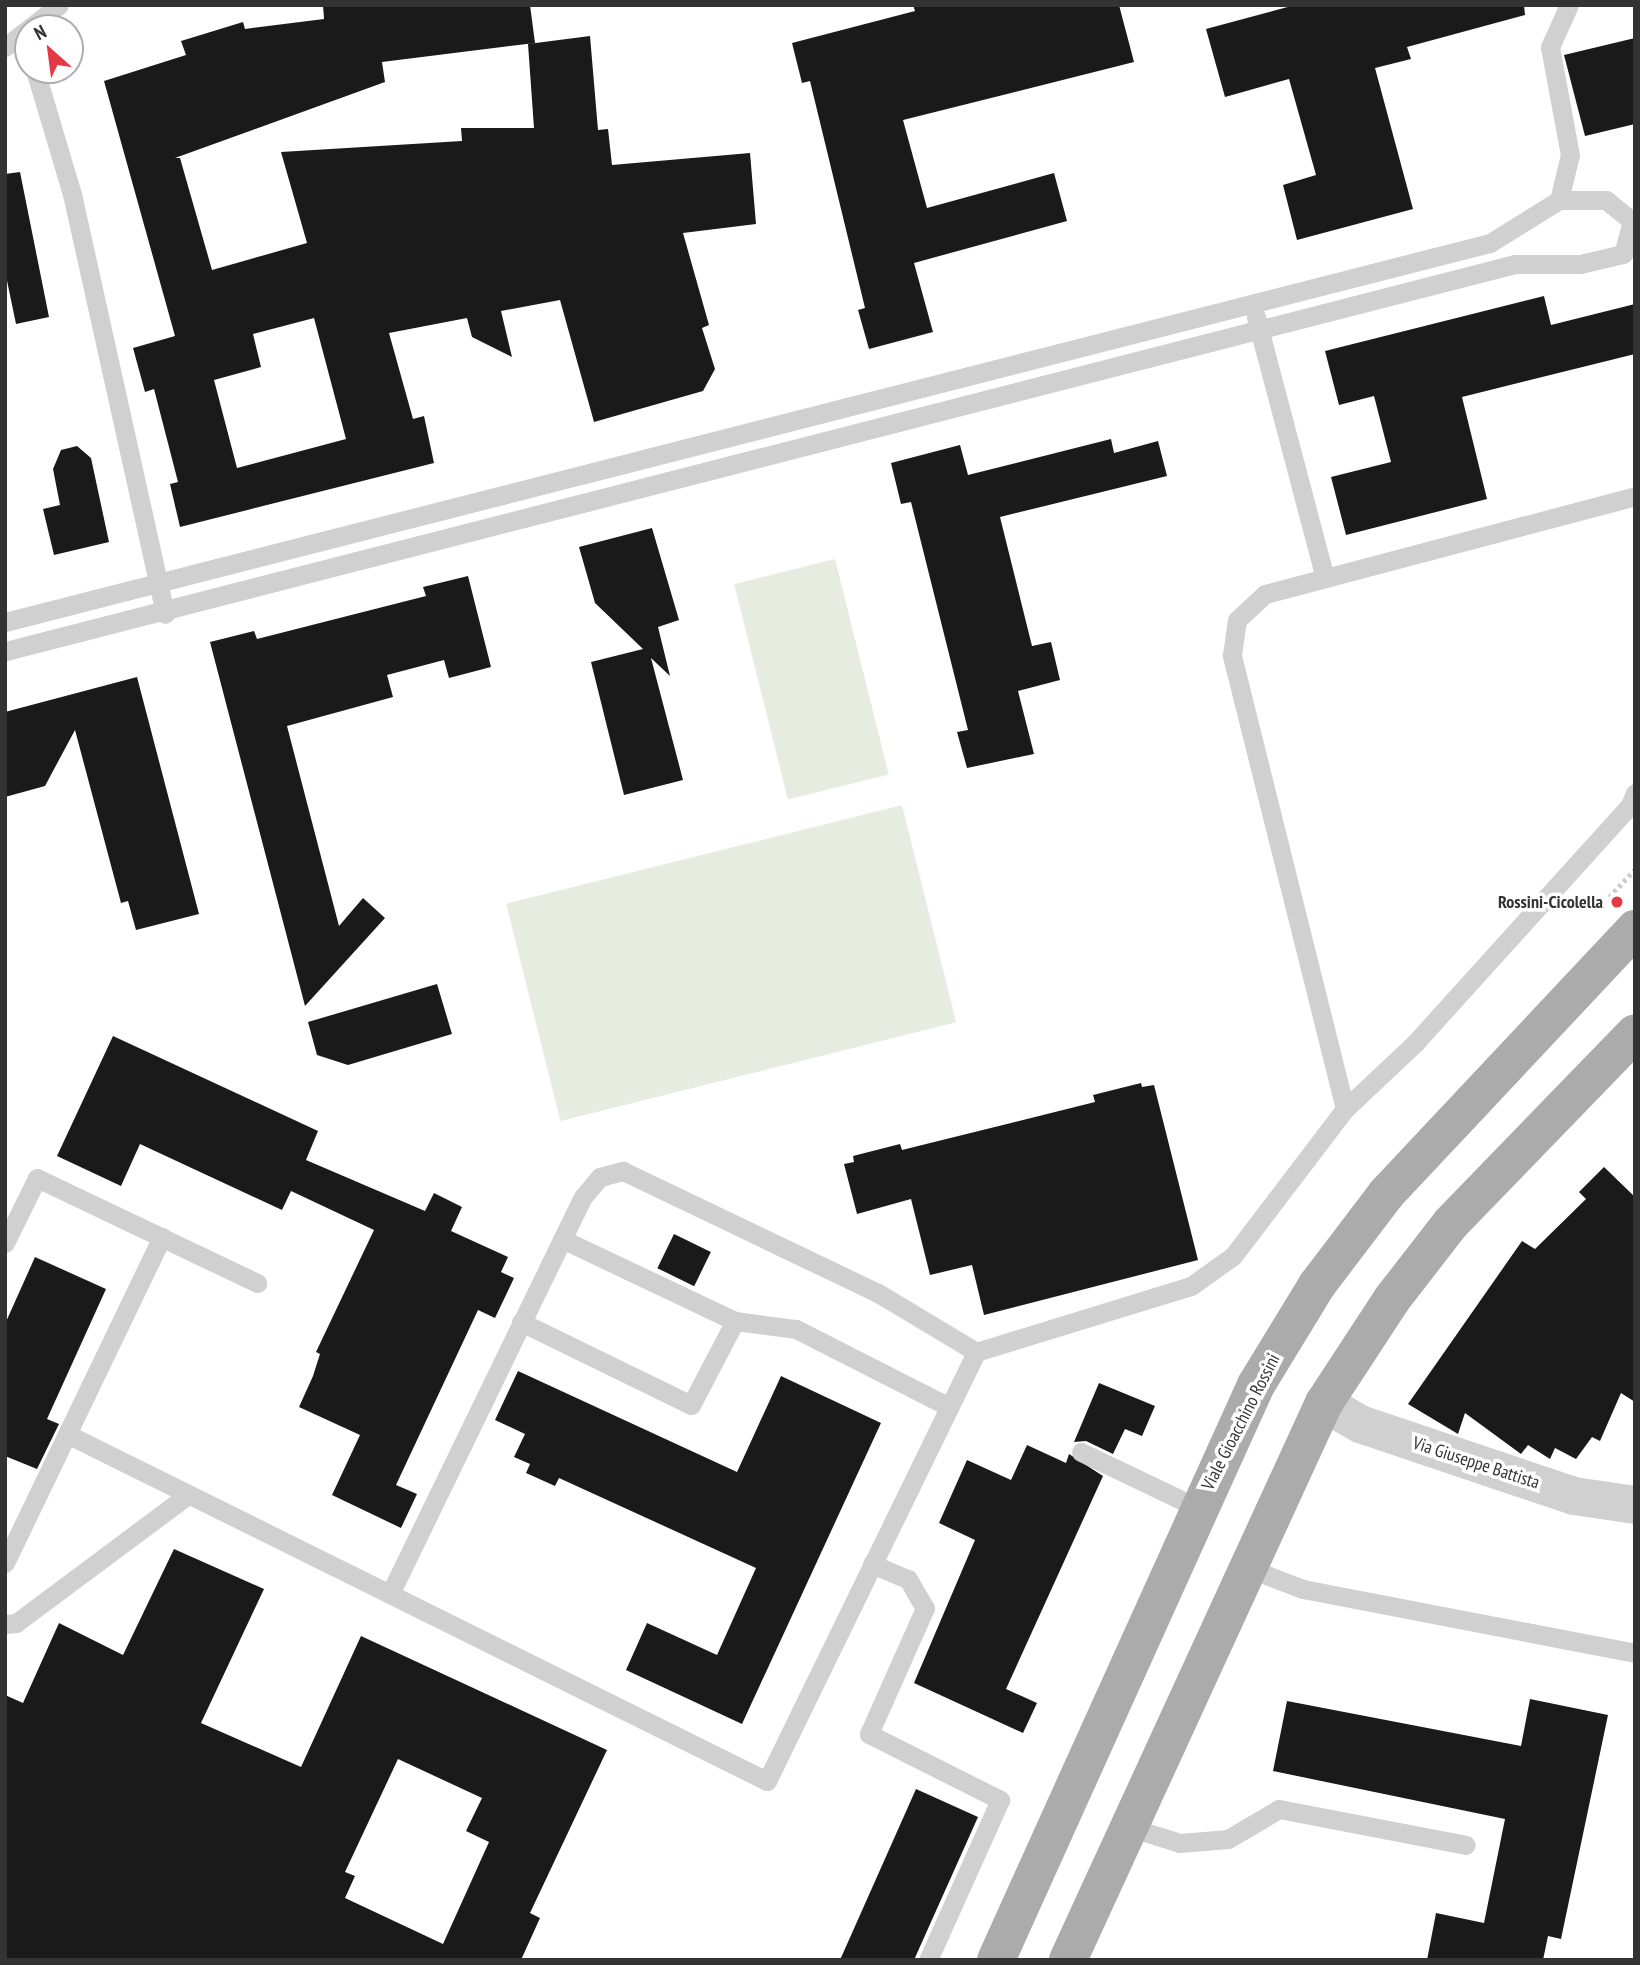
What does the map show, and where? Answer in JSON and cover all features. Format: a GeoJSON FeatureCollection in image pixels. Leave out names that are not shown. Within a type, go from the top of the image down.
{"type":"FeatureCollection","features":[{"type":"Feature","properties":{"kind":"main road","name":"Viale Gioacchino Rossini"},"geometry":{"type":"LineString","coordinates":[[996,1960],[1198,1508],[1256,1385],[1324,1275],[1386,1194],[1635,929]]}},
{"type":"Feature","properties":{"kind":"main road"},"geometry":{"type":"LineString","coordinates":[[1068,1960],[1324,1403],[1392,1299],[1451,1223],[1635,1033]]}},
{"type":"Feature","properties":{"kind":"street","name":"Via Giuseppe Battista"},"geometry":{"type":"LineString","coordinates":[[1324,1403],[1360,1424],[1574,1496],[1635,1505]]}},
{"type":"Feature","properties":{"kind":"lane"},"geometry":{"type":"LineString","coordinates":[[1559,200],[1570,155],[1550,47],[1569,5]]}},
{"type":"Feature","properties":{"kind":"lane"},"geometry":{"type":"LineString","coordinates":[[39,84],[72,194],[165,614]]}},
{"type":"Feature","properties":{"kind":"lane"},"geometry":{"type":"LineString","coordinates":[[5,622],[159,586],[1490,243],[1559,200],[1606,200],[1633,221],[1622,254],[1580,264],[1515,264],[1259,328],[165,614],[5,651]]}},
{"type":"Feature","properties":{"kind":"lane"},"geometry":{"type":"LineString","coordinates":[[1253,306],[1325,578]]}},
{"type":"Feature","properties":{"kind":"lane"},"geometry":{"type":"LineString","coordinates":[[1345,1109],[1232,655],[1237,620],[1265,594],[1635,496]]}},
{"type":"Feature","properties":{"kind":"lane"},"geometry":{"type":"LineString","coordinates":[[67,1434],[767,1781],[976,1352],[1191,1286],[1233,1256],[1345,1109],[1416,1042],[1630,805],[1635,793]]}},
{"type":"Feature","properties":{"kind":"lane"},"geometry":{"type":"LineString","coordinates":[[390,1594],[583,1197],[600,1177],[623,1171],[878,1293],[976,1352]]}},
{"type":"Feature","properties":{"kind":"lane"},"geometry":{"type":"LineString","coordinates":[[5,1243],[37,1178],[257,1283]]}},
{"type":"Feature","properties":{"kind":"lane"},"geometry":{"type":"LineString","coordinates":[[5,1563],[162,1237]]}},
{"type":"Feature","properties":{"kind":"lane"},"geometry":{"type":"LineString","coordinates":[[562,1239],[734,1321],[796,1329],[949,1407]]}},
{"type":"Feature","properties":{"kind":"lane"},"geometry":{"type":"LineString","coordinates":[[521,1322],[691,1405],[734,1321]]}},
{"type":"Feature","properties":{"kind":"lane"},"geometry":{"type":"LineString","coordinates":[[1081,1452],[1198,1508]]}},
{"type":"Feature","properties":{"kind":"lane"},"geometry":{"type":"LineString","coordinates":[[5,1625],[16,1623],[188,1495]]}},
{"type":"Feature","properties":{"kind":"lane"},"geometry":{"type":"LineString","coordinates":[[872,1563],[908,1579],[925,1608],[869,1734],[1000,1800],[928,1960]]}},
{"type":"Feature","properties":{"kind":"lane"},"geometry":{"type":"LineString","coordinates":[[1248,1568],[1303,1589],[1635,1653]]}},
{"type":"Feature","properties":{"kind":"lane"},"geometry":{"type":"LineString","coordinates":[[1129,1827],[1180,1843],[1228,1839],[1279,1809],[1466,1846]]}},
{"type":"Feature","properties":{"kind":"shaded area"},"geometry":{"type":"Polygon","coordinates":[[[835,559],[889,774],[788,800],[734,584],[835,559]]]}},
{"type":"Feature","properties":{"kind":"shaded area"},"geometry":{"type":"Polygon","coordinates":[[[902,805],[956,1022],[560,1121],[506,904],[902,805]]]}},
{"type":"Feature","properties":{"kind":"building"},"geometry":{"type":"Polygon","coordinates":[[[323,5],[530,5],[535,43],[382,62],[385,82],[175,158],[180,158],[212,270],[307,243],[281,152],[462,141],[461,128],[534,128],[528,44],[590,36],[598,130],[608,129],[612,165],[750,153],[756,224],[683,233],[709,325],[702,328],[715,369],[703,391],[594,422],[560,300],[501,311],[512,357],[472,337],[467,318],[389,333],[413,419],[424,416],[434,463],[180,527],[170,484],[178,482],[154,389],[145,392],[133,348],[175,336],[104,81],[186,55],[181,41],[243,22],[245,29],[324,19],[323,5]],[[314,318],[253,334],[261,367],[214,380],[237,468],[346,439],[314,318]]]}},
{"type":"Feature","properties":{"kind":"building"},"geometry":{"type":"Polygon","coordinates":[[[913,5],[1119,5],[1134,62],[903,120],[927,208],[1054,173],[1067,221],[914,263],[933,332],[869,349],[858,310],[865,308],[810,81],[802,83],[792,43],[915,11],[913,5]]]}},
{"type":"Feature","properties":{"kind":"building"},"geometry":{"type":"Polygon","coordinates":[[[1295,5],[1524,5],[1525,15],[1407,47],[1411,59],[1375,68],[1413,209],[1297,240],[1283,185],[1316,175],[1289,79],[1225,97],[1206,29],[1295,5]]]}},
{"type":"Feature","properties":{"kind":"building"},"geometry":{"type":"Polygon","coordinates":[[[1635,38],[1635,124],[1585,136],[1564,55],[1635,38]]]}},
{"type":"Feature","properties":{"kind":"building"},"geometry":{"type":"Polygon","coordinates":[[[20,172],[49,317],[16,324],[5,271],[5,174],[20,172]]]}},
{"type":"Feature","properties":{"kind":"building"},"geometry":{"type":"Polygon","coordinates":[[[1544,296],[1551,325],[1635,304],[1635,354],[1462,397],[1487,499],[1346,535],[1331,477],[1391,462],[1374,396],[1339,405],[1325,351],[1544,296]]]}},
{"type":"Feature","properties":{"kind":"building"},"geometry":{"type":"Polygon","coordinates":[[[1111,439],[1114,453],[1158,441],[1167,476],[1000,517],[1032,646],[1051,642],[1060,680],[1018,691],[1034,754],[967,768],[957,732],[968,730],[911,502],[901,504],[891,463],[960,445],[968,475],[1111,439]]]}},
{"type":"Feature","properties":{"kind":"building"},"geometry":{"type":"Polygon","coordinates":[[[77,446],[91,458],[109,542],[54,555],[43,509],[60,505],[53,469],[61,450],[77,446]]]}},
{"type":"Feature","properties":{"kind":"building"},"geometry":{"type":"Polygon","coordinates":[[[652,528],[679,620],[658,627],[670,676],[651,658],[683,780],[624,795],[591,662],[643,649],[595,603],[579,547],[652,528]]]}},
{"type":"Feature","properties":{"kind":"building"},"geometry":{"type":"Polygon","coordinates":[[[468,576],[491,667],[449,678],[444,660],[387,675],[393,697],[287,726],[339,926],[363,898],[385,918],[305,1006],[210,642],[254,631],[257,639],[426,596],[423,587],[468,576]]]}},
{"type":"Feature","properties":{"kind":"building"},"geometry":{"type":"Polygon","coordinates":[[[137,677],[199,914],[136,930],[128,901],[121,903],[75,730],[45,786],[5,797],[5,712],[137,677]]]}},
{"type":"Feature","properties":{"kind":"building"},"geometry":{"type":"Polygon","coordinates":[[[437,984],[452,1034],[348,1065],[317,1055],[308,1022],[437,984]]]}},
{"type":"Feature","properties":{"kind":"building"},"geometry":{"type":"Polygon","coordinates":[[[113,1036],[318,1131],[306,1160],[425,1211],[434,1193],[462,1207],[451,1231],[508,1257],[501,1272],[514,1278],[495,1318],[478,1310],[396,1485],[417,1494],[401,1528],[332,1495],[360,1435],[299,1407],[320,1354],[316,1352],[374,1230],[291,1191],[282,1210],[140,1144],[121,1186],[57,1156],[113,1036]]]}},
{"type":"Feature","properties":{"kind":"building"},"geometry":{"type":"Polygon","coordinates":[[[1141,1083],[1142,1087],[1154,1085],[1198,1260],[984,1315],[972,1265],[930,1275],[911,1199],[857,1214],[844,1164],[854,1162],[853,1156],[900,1144],[902,1150],[1095,1102],[1093,1095],[1141,1083]]]}},
{"type":"Feature","properties":{"kind":"building"},"geometry":{"type":"Polygon","coordinates":[[[1604,1167],[1635,1197],[1635,1402],[1621,1393],[1600,1441],[1592,1437],[1576,1459],[1555,1448],[1550,1459],[1528,1445],[1521,1454],[1465,1413],[1458,1434],[1408,1404],[1522,1241],[1535,1249],[1586,1199],[1579,1192],[1604,1167]]]}},
{"type":"Feature","properties":{"kind":"building"},"geometry":{"type":"Polygon","coordinates":[[[674,1234],[711,1252],[694,1286],[657,1268],[674,1234]]]}},
{"type":"Feature","properties":{"kind":"building"},"geometry":{"type":"Polygon","coordinates":[[[35,1257],[106,1289],[47,1419],[59,1424],[37,1469],[5,1456],[5,1324],[35,1257]]]}},
{"type":"Feature","properties":{"kind":"building"},"geometry":{"type":"Polygon","coordinates":[[[518,1371],[737,1472],[781,1376],[881,1423],[742,1724],[626,1670],[647,1623],[717,1655],[756,1568],[559,1478],[555,1486],[526,1473],[530,1464],[514,1457],[525,1434],[495,1420],[518,1371]]]}},
{"type":"Feature","properties":{"kind":"building"},"geometry":{"type":"Polygon","coordinates":[[[1099,1383],[1155,1406],[1142,1436],[1125,1429],[1113,1454],[1086,1441],[1074,1442],[1099,1383]]]}},
{"type":"Feature","properties":{"kind":"building"},"geometry":{"type":"Polygon","coordinates":[[[1027,1445],[1066,1463],[1069,1454],[1103,1476],[1006,1689],[1037,1703],[1023,1733],[914,1683],[975,1540],[939,1523],[967,1460],[1011,1480],[1027,1445]]]}},
{"type":"Feature","properties":{"kind":"building"},"geometry":{"type":"Polygon","coordinates":[[[174,1549],[264,1589],[201,1723],[301,1767],[361,1636],[607,1750],[530,1913],[540,1918],[521,1960],[5,1960],[5,1695],[23,1703],[59,1623],[123,1655],[174,1549]],[[398,1759],[345,1872],[355,1876],[345,1898],[443,1944],[489,1842],[466,1831],[482,1798],[398,1759]]]}},
{"type":"Feature","properties":{"kind":"building"},"geometry":{"type":"Polygon","coordinates":[[[1530,1699],[1608,1715],[1561,1939],[1548,1936],[1543,1960],[1427,1960],[1436,1913],[1484,1923],[1505,1819],[1273,1771],[1287,1701],[1521,1746],[1530,1699]]]}},
{"type":"Feature","properties":{"kind":"building"},"geometry":{"type":"Polygon","coordinates":[[[916,1789],[978,1817],[914,1960],[840,1960],[916,1789]]]}},
{"type":"Feature","properties":{"kind":"place","name":"Rossini-Cicolella"},"geometry":{"type":"Point","coordinates":[1617,902]}}]}
